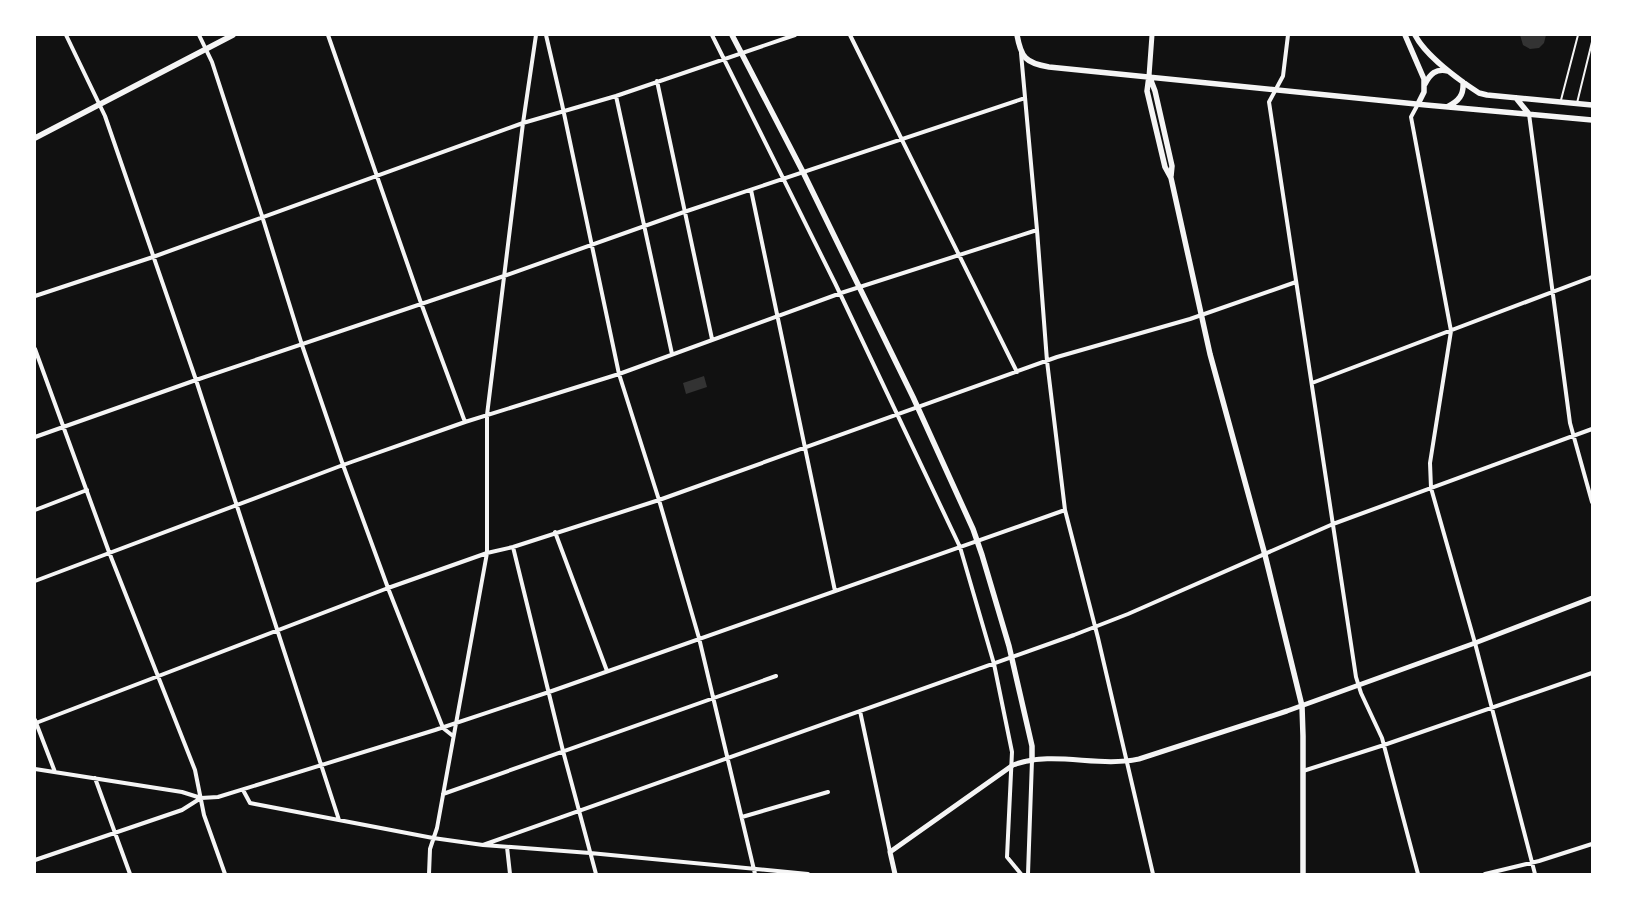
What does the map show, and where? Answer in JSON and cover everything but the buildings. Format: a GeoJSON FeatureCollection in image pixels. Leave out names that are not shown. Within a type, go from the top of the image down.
{"type":"FeatureCollection","features":[{"type":"Feature","properties":{"kind":"main road"},"geometry":{"type":"LineString","coordinates":[[36,135],[233,35]]}},
{"type":"Feature","properties":{"kind":"main road"},"geometry":{"type":"LineString","coordinates":[[732,35],[803,172],[917,408],[978,541],[1011,658],[1032,746],[1032,760]]}},
{"type":"Feature","properties":{"kind":"main road"},"geometry":{"type":"LineString","coordinates":[[1016,35],[1020,53],[1030,62],[1037,65],[1592,120]]}},
{"type":"Feature","properties":{"kind":"main road"},"geometry":{"type":"LineString","coordinates":[[1405,35],[1422,73],[1423,95],[1418,104]]}},
{"type":"Feature","properties":{"kind":"main road"},"geometry":{"type":"LineString","coordinates":[[1416,35],[1426,51],[1482,94],[1592,104]]}},
{"type":"Feature","properties":{"kind":"main road"},"geometry":{"type":"LineString","coordinates":[[1424,84],[1431,74],[1438,71],[1445,70],[1454,74]]}},
{"type":"Feature","properties":{"kind":"main road"},"geometry":{"type":"LineString","coordinates":[[1149,76],[1155,91],[1172,166],[1171,178],[1215,373],[1265,555],[1302,706],[1303,874]]}},
{"type":"Feature","properties":{"kind":"main road"},"geometry":{"type":"LineString","coordinates":[[1446,107],[1459,99],[1463,92],[1464,82]]}},
{"type":"Feature","properties":{"kind":"main road"},"geometry":{"type":"LineString","coordinates":[[1516,98],[1528,114]]}},
{"type":"Feature","properties":{"kind":"street"},"geometry":{"type":"LineString","coordinates":[[66,35],[100,104],[196,380],[339,820]]}},
{"type":"Feature","properties":{"kind":"street"},"geometry":{"type":"LineString","coordinates":[[199,35],[212,62],[302,345],[343,465],[388,588],[443,728],[453,736]]}},
{"type":"Feature","properties":{"kind":"street"},"geometry":{"type":"LineString","coordinates":[[328,35],[421,304],[465,422]]}},
{"type":"Feature","properties":{"kind":"street"},"geometry":{"type":"LineString","coordinates":[[429,874],[430,849],[437,828],[487,553],[487,415],[523,124],[536,35]]}},
{"type":"Feature","properties":{"kind":"street"},"geometry":{"type":"LineString","coordinates":[[546,35],[619,374],[700,638],[754,872]]}},
{"type":"Feature","properties":{"kind":"street"},"geometry":{"type":"LineString","coordinates":[[712,35],[840,293],[960,547],[994,664],[1012,752],[1013,765],[1007,857],[1021,874]]}},
{"type":"Feature","properties":{"kind":"street"},"geometry":{"type":"LineString","coordinates":[[35,296],[153,257],[262,216],[523,124],[616,96],[795,35]]}},
{"type":"Feature","properties":{"kind":"street"},"geometry":{"type":"LineString","coordinates":[[850,35],[1017,372]]}},
{"type":"Feature","properties":{"kind":"street"},"geometry":{"type":"LineString","coordinates":[[1149,76],[1152,35]]}},
{"type":"Feature","properties":{"kind":"street"},"geometry":{"type":"LineString","coordinates":[[1288,35],[1283,76],[1270,102],[1358,686],[1380,732],[1418,874]]}},
{"type":"Feature","properties":{"kind":"street"},"geometry":{"type":"LineString","coordinates":[[1020,53],[1037,230],[1046,361],[1065,510],[1095,627],[1153,874]]}},
{"type":"Feature","properties":{"kind":"street"},"geometry":{"type":"LineString","coordinates":[[657,82],[712,339]]}},
{"type":"Feature","properties":{"kind":"street"},"geometry":{"type":"LineString","coordinates":[[616,96],[672,354]]}},
{"type":"Feature","properties":{"kind":"street"},"geometry":{"type":"LineString","coordinates":[[35,437],[196,380],[504,276],[684,212],[1025,98]]}},
{"type":"Feature","properties":{"kind":"street"},"geometry":{"type":"LineString","coordinates":[[1418,104],[1411,117],[1451,331],[1430,463],[1431,488],[1493,708],[1535,874]]}},
{"type":"Feature","properties":{"kind":"street"},"geometry":{"type":"LineString","coordinates":[[1528,114],[1570,423],[1592,502]]}},
{"type":"Feature","properties":{"kind":"street"},"geometry":{"type":"LineString","coordinates":[[751,190],[835,591]]}},
{"type":"Feature","properties":{"kind":"street"},"geometry":{"type":"LineString","coordinates":[[35,581],[343,465],[465,422],[619,374],[840,293],[1037,230]]}},
{"type":"Feature","properties":{"kind":"street"},"geometry":{"type":"LineString","coordinates":[[1312,383],[1592,277]]}},
{"type":"Feature","properties":{"kind":"street"},"geometry":{"type":"LineString","coordinates":[[54,772],[36,722],[388,588],[487,553],[513,547],[659,500],[1046,361],[1202,315],[1296,282]]}},
{"type":"Feature","properties":{"kind":"street"},"geometry":{"type":"LineString","coordinates":[[35,349],[86,490],[195,770],[204,816],[225,874]]}},
{"type":"Feature","properties":{"kind":"street"},"geometry":{"type":"LineString","coordinates":[[483,845],[1095,627],[1333,524],[1592,429]]}},
{"type":"Feature","properties":{"kind":"street"},"geometry":{"type":"LineString","coordinates":[[35,510],[86,490]]}},
{"type":"Feature","properties":{"kind":"street"},"geometry":{"type":"LineString","coordinates":[[35,769],[182,792],[201,798],[218,797],[443,728],[1065,510]]}},
{"type":"Feature","properties":{"kind":"street"},"geometry":{"type":"LineString","coordinates":[[555,532],[607,671]]}},
{"type":"Feature","properties":{"kind":"street"},"geometry":{"type":"LineString","coordinates":[[513,547],[548,692],[596,874]]}},
{"type":"Feature","properties":{"kind":"street"},"geometry":{"type":"LineString","coordinates":[[890,852],[1013,765],[1044,758],[1126,762],[1302,706],[1592,598]]}},
{"type":"Feature","properties":{"kind":"street"},"geometry":{"type":"LineString","coordinates":[[1303,772],[1592,673]]}},
{"type":"Feature","properties":{"kind":"street"},"geometry":{"type":"LineString","coordinates":[[443,794],[776,676]]}},
{"type":"Feature","properties":{"kind":"street"},"geometry":{"type":"LineString","coordinates":[[860,711],[895,874]]}},
{"type":"Feature","properties":{"kind":"street"},"geometry":{"type":"LineString","coordinates":[[1028,874],[1032,760]]}},
{"type":"Feature","properties":{"kind":"street"},"geometry":{"type":"LineString","coordinates":[[95,778],[130,874]]}},
{"type":"Feature","properties":{"kind":"street"},"geometry":{"type":"LineString","coordinates":[[243,790],[250,803],[433,838],[483,845],[590,853],[754,872],[808,874]]}},
{"type":"Feature","properties":{"kind":"street"},"geometry":{"type":"LineString","coordinates":[[742,817],[828,792]]}},
{"type":"Feature","properties":{"kind":"street"},"geometry":{"type":"LineString","coordinates":[[35,860],[182,810],[201,798]]}},
{"type":"Feature","properties":{"kind":"street"},"geometry":{"type":"LineString","coordinates":[[1485,874],[1592,844]]}},
{"type":"Feature","properties":{"kind":"street"},"geometry":{"type":"LineString","coordinates":[[507,847],[510,874]]}},
{"type":"Feature","properties":{"kind":"lane"},"geometry":{"type":"LineString","coordinates":[[1561,102],[1578,35]]}},
{"type":"Feature","properties":{"kind":"lane"},"geometry":{"type":"LineString","coordinates":[[1577,103],[1592,42]]}},
{"type":"Feature","properties":{"kind":"shaded area"},"geometry":{"type":"Polygon","coordinates":[[[1520,35],[1546,35],[1544,43],[1539,48],[1530,49],[1523,45],[1520,35]]]}},
{"type":"Feature","properties":{"kind":"shaded area"},"geometry":{"type":"Polygon","coordinates":[[[704,376],[707,387],[686,394],[683,383],[704,376]]]}}]}
